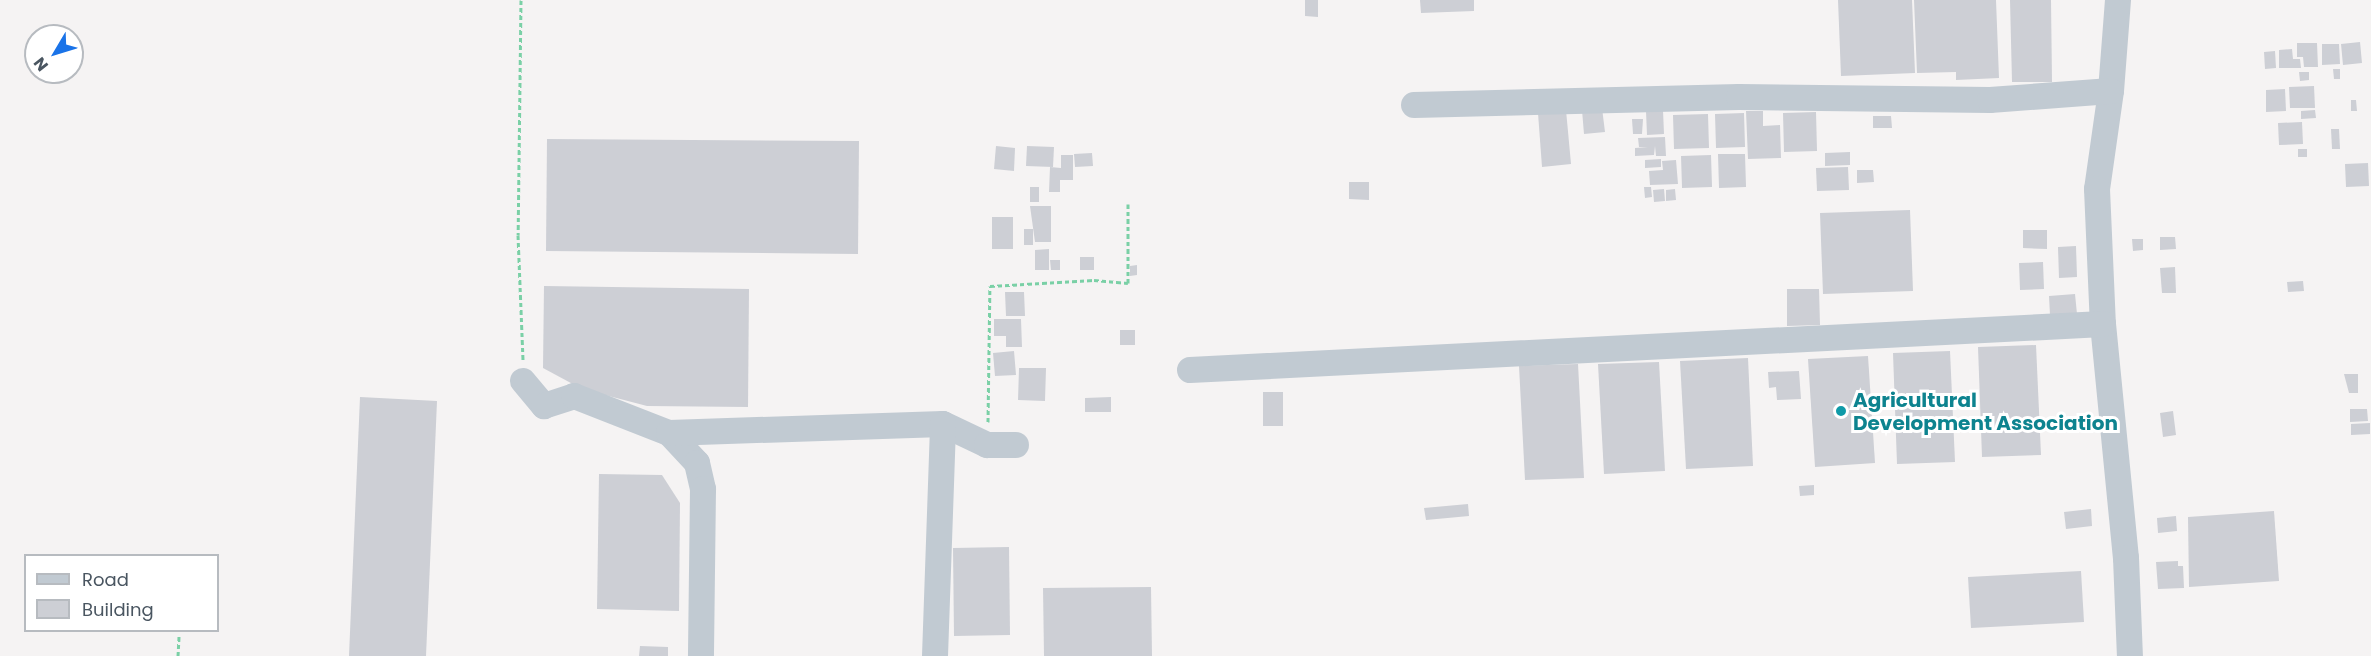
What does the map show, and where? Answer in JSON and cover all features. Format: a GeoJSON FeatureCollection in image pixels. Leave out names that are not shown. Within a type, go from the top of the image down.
{"type":"FeatureCollection","features":[{"type":"Feature","properties":{"kind":"street"},"geometry":{"type":"LineString","coordinates":[[2118,0],[2111,91],[2097,189],[2103,324],[2126,558],[2130,656]]}},
{"type":"Feature","properties":{"kind":"street"},"geometry":{"type":"LineString","coordinates":[[1414,105],[1739,97],[1990,100],[2111,91]]}},
{"type":"Feature","properties":{"kind":"street"},"geometry":{"type":"LineString","coordinates":[[1190,370],[2103,324]]}},
{"type":"Feature","properties":{"kind":"street"},"geometry":{"type":"LineString","coordinates":[[523,381],[544,406],[574,396],[669,434],[943,424],[987,445],[1016,445]]}},
{"type":"Feature","properties":{"kind":"street"},"geometry":{"type":"LineString","coordinates":[[935,656],[943,424]]}},
{"type":"Feature","properties":{"kind":"street"},"geometry":{"type":"LineString","coordinates":[[669,434],[697,464],[703,489],[701,656]]}},
{"type":"Feature","properties":{"kind":"path"},"geometry":{"type":"LineString","coordinates":[[521,0],[518,235],[523,381]]}},
{"type":"Feature","properties":{"kind":"path"},"geometry":{"type":"LineString","coordinates":[[987,445],[990,286],[1094,280],[1128,283],[1128,204]]}},
{"type":"Feature","properties":{"kind":"path"},"geometry":{"type":"LineString","coordinates":[[178,656],[179,636]]}},
{"type":"Feature","properties":{"kind":"building"},"geometry":{"type":"Polygon","coordinates":[[[1305,0],[1318,0],[1318,17],[1305,16],[1305,0]]]}},
{"type":"Feature","properties":{"kind":"building"},"geometry":{"type":"Polygon","coordinates":[[[1420,0],[1474,0],[1474,11],[1421,13],[1420,0]]]}},
{"type":"Feature","properties":{"kind":"building"},"geometry":{"type":"Polygon","coordinates":[[[1838,0],[1912,0],[1915,73],[1841,76],[1838,0]]]}},
{"type":"Feature","properties":{"kind":"building"},"geometry":{"type":"Polygon","coordinates":[[[1914,0],[1996,0],[1999,78],[1956,80],[1956,72],[1917,73],[1914,0]]]}},
{"type":"Feature","properties":{"kind":"building"},"geometry":{"type":"Polygon","coordinates":[[[2010,0],[2051,0],[2052,82],[2012,82],[2010,0]]]}},
{"type":"Feature","properties":{"kind":"building"},"geometry":{"type":"Polygon","coordinates":[[[2360,42],[2362,63],[2343,65],[2341,44],[2360,42]]]}},
{"type":"Feature","properties":{"kind":"building"},"geometry":{"type":"Polygon","coordinates":[[[2297,43],[2317,43],[2318,67],[2304,67],[2303,57],[2297,57],[2297,43]]]}},
{"type":"Feature","properties":{"kind":"building"},"geometry":{"type":"Polygon","coordinates":[[[2322,44],[2339,44],[2340,64],[2322,65],[2322,44]]]}},
{"type":"Feature","properties":{"kind":"building"},"geometry":{"type":"Polygon","coordinates":[[[2292,49],[2293,59],[2300,59],[2301,68],[2279,68],[2279,50],[2292,49]]]}},
{"type":"Feature","properties":{"kind":"building"},"geometry":{"type":"Polygon","coordinates":[[[2275,51],[2276,68],[2265,69],[2264,52],[2275,51]]]}},
{"type":"Feature","properties":{"kind":"building"},"geometry":{"type":"Polygon","coordinates":[[[2333,69],[2340,69],[2340,79],[2334,79],[2333,69]]]}},
{"type":"Feature","properties":{"kind":"building"},"geometry":{"type":"Polygon","coordinates":[[[2299,72],[2309,72],[2309,80],[2300,81],[2299,72]]]}},
{"type":"Feature","properties":{"kind":"building"},"geometry":{"type":"Polygon","coordinates":[[[2314,86],[2315,108],[2290,108],[2289,87],[2314,86]]]}},
{"type":"Feature","properties":{"kind":"building"},"geometry":{"type":"Polygon","coordinates":[[[2285,89],[2286,111],[2266,112],[2266,90],[2285,89]]]}},
{"type":"Feature","properties":{"kind":"building"},"geometry":{"type":"Polygon","coordinates":[[[2351,100],[2356,100],[2357,111],[2351,111],[2351,100]]]}},
{"type":"Feature","properties":{"kind":"building"},"geometry":{"type":"Polygon","coordinates":[[[1602,108],[1605,132],[1584,134],[1582,110],[1602,108]]]}},
{"type":"Feature","properties":{"kind":"building"},"geometry":{"type":"Polygon","coordinates":[[[1566,110],[1571,164],[1542,167],[1538,113],[1566,110]]]}},
{"type":"Feature","properties":{"kind":"building"},"geometry":{"type":"Polygon","coordinates":[[[1663,110],[1664,134],[1647,135],[1646,111],[1663,110]]]}},
{"type":"Feature","properties":{"kind":"building"},"geometry":{"type":"Polygon","coordinates":[[[2315,110],[2316,118],[2301,119],[2301,111],[2315,110]]]}},
{"type":"Feature","properties":{"kind":"building"},"geometry":{"type":"Polygon","coordinates":[[[1746,111],[1763,111],[1763,126],[1780,125],[1781,158],[1748,159],[1746,111]]]}},
{"type":"Feature","properties":{"kind":"building"},"geometry":{"type":"Polygon","coordinates":[[[1816,112],[1817,151],[1784,152],[1783,113],[1816,112]]]}},
{"type":"Feature","properties":{"kind":"building"},"geometry":{"type":"Polygon","coordinates":[[[1744,113],[1745,147],[1716,148],[1715,114],[1744,113]]]}},
{"type":"Feature","properties":{"kind":"building"},"geometry":{"type":"Polygon","coordinates":[[[1708,114],[1709,148],[1674,149],[1673,115],[1708,114]]]}},
{"type":"Feature","properties":{"kind":"building"},"geometry":{"type":"Polygon","coordinates":[[[1873,116],[1891,116],[1892,128],[1873,128],[1873,116]]]}},
{"type":"Feature","properties":{"kind":"building"},"geometry":{"type":"Polygon","coordinates":[[[1632,119],[1643,119],[1642,134],[1633,134],[1632,119]]]}},
{"type":"Feature","properties":{"kind":"building"},"geometry":{"type":"Polygon","coordinates":[[[2302,122],[2303,144],[2279,145],[2278,123],[2302,122]]]}},
{"type":"Feature","properties":{"kind":"building"},"geometry":{"type":"Polygon","coordinates":[[[2331,129],[2339,129],[2340,149],[2332,149],[2331,129]]]}},
{"type":"Feature","properties":{"kind":"building"},"geometry":{"type":"Polygon","coordinates":[[[1665,137],[1666,156],[1656,156],[1655,146],[1654,155],[1635,156],[1635,148],[1648,147],[1639,147],[1638,138],[1665,137]]]}},
{"type":"Feature","properties":{"kind":"building"},"geometry":{"type":"Polygon","coordinates":[[[547,139],[859,141],[858,254],[546,251],[547,139]]]}},
{"type":"Feature","properties":{"kind":"building"},"geometry":{"type":"Polygon","coordinates":[[[996,146],[1015,148],[1014,171],[994,169],[996,146]]]}},
{"type":"Feature","properties":{"kind":"building"},"geometry":{"type":"Polygon","coordinates":[[[1027,146],[1054,147],[1053,167],[1026,166],[1027,146]]]}},
{"type":"Feature","properties":{"kind":"building"},"geometry":{"type":"Polygon","coordinates":[[[2298,149],[2307,149],[2307,157],[2298,157],[2298,149]]]}},
{"type":"Feature","properties":{"kind":"building"},"geometry":{"type":"Polygon","coordinates":[[[1850,152],[1850,165],[1825,166],[1825,153],[1850,152]]]}},
{"type":"Feature","properties":{"kind":"building"},"geometry":{"type":"Polygon","coordinates":[[[1092,153],[1093,166],[1075,167],[1074,154],[1092,153]]]}},
{"type":"Feature","properties":{"kind":"building"},"geometry":{"type":"Polygon","coordinates":[[[1718,154],[1745,154],[1746,187],[1719,188],[1718,154]]]}},
{"type":"Feature","properties":{"kind":"building"},"geometry":{"type":"Polygon","coordinates":[[[1061,155],[1073,155],[1073,180],[1060,180],[1060,192],[1049,192],[1050,167],[1061,168],[1061,155]]]}},
{"type":"Feature","properties":{"kind":"building"},"geometry":{"type":"Polygon","coordinates":[[[1711,155],[1712,187],[1682,188],[1681,156],[1711,155]]]}},
{"type":"Feature","properties":{"kind":"building"},"geometry":{"type":"Polygon","coordinates":[[[1661,159],[1661,167],[1645,168],[1645,160],[1661,159]]]}},
{"type":"Feature","properties":{"kind":"building"},"geometry":{"type":"Polygon","coordinates":[[[1676,160],[1678,184],[1650,185],[1649,171],[1663,170],[1662,161],[1676,160]]]}},
{"type":"Feature","properties":{"kind":"building"},"geometry":{"type":"Polygon","coordinates":[[[2368,163],[2369,186],[2346,187],[2345,164],[2368,163]]]}},
{"type":"Feature","properties":{"kind":"building"},"geometry":{"type":"Polygon","coordinates":[[[1848,167],[1849,190],[1817,191],[1816,168],[1848,167]]]}},
{"type":"Feature","properties":{"kind":"building"},"geometry":{"type":"Polygon","coordinates":[[[1857,170],[1873,170],[1874,182],[1857,183],[1857,170]]]}},
{"type":"Feature","properties":{"kind":"building"},"geometry":{"type":"Polygon","coordinates":[[[1349,182],[1369,182],[1369,200],[1349,199],[1349,182]]]}},
{"type":"Feature","properties":{"kind":"building"},"geometry":{"type":"Polygon","coordinates":[[[1030,187],[1039,187],[1039,202],[1030,202],[1030,187]]]}},
{"type":"Feature","properties":{"kind":"building"},"geometry":{"type":"Polygon","coordinates":[[[1644,187],[1651,187],[1652,197],[1645,198],[1644,187]]]}},
{"type":"Feature","properties":{"kind":"building"},"geometry":{"type":"Polygon","coordinates":[[[1664,189],[1665,201],[1654,202],[1653,190],[1664,189]]]}},
{"type":"Feature","properties":{"kind":"building"},"geometry":{"type":"Polygon","coordinates":[[[1675,189],[1676,200],[1666,201],[1666,190],[1675,189]]]}},
{"type":"Feature","properties":{"kind":"building"},"geometry":{"type":"Polygon","coordinates":[[[1030,206],[1051,206],[1051,242],[1035,242],[1030,206]]]}},
{"type":"Feature","properties":{"kind":"building"},"geometry":{"type":"Polygon","coordinates":[[[1910,210],[1913,291],[1823,294],[1820,213],[1910,210]]]}},
{"type":"Feature","properties":{"kind":"building"},"geometry":{"type":"Polygon","coordinates":[[[992,217],[1013,217],[1013,249],[992,249],[992,217]]]}},
{"type":"Feature","properties":{"kind":"building"},"geometry":{"type":"Polygon","coordinates":[[[1024,229],[1033,229],[1033,245],[1024,245],[1024,229]]]}},
{"type":"Feature","properties":{"kind":"building"},"geometry":{"type":"Polygon","coordinates":[[[2023,230],[2047,230],[2047,249],[2023,248],[2023,230]]]}},
{"type":"Feature","properties":{"kind":"building"},"geometry":{"type":"Polygon","coordinates":[[[2160,237],[2175,237],[2176,249],[2160,250],[2160,237]]]}},
{"type":"Feature","properties":{"kind":"building"},"geometry":{"type":"Polygon","coordinates":[[[2132,239],[2143,239],[2143,250],[2133,251],[2132,239]]]}},
{"type":"Feature","properties":{"kind":"building"},"geometry":{"type":"Polygon","coordinates":[[[2076,246],[2077,277],[2059,278],[2058,247],[2076,246]]]}},
{"type":"Feature","properties":{"kind":"building"},"geometry":{"type":"Polygon","coordinates":[[[1049,249],[1049,270],[1035,270],[1035,250],[1049,249]]]}},
{"type":"Feature","properties":{"kind":"building"},"geometry":{"type":"Polygon","coordinates":[[[1080,257],[1094,257],[1094,270],[1080,270],[1080,257]]]}},
{"type":"Feature","properties":{"kind":"building"},"geometry":{"type":"Polygon","coordinates":[[[1050,260],[1060,260],[1060,270],[1051,270],[1050,260]]]}},
{"type":"Feature","properties":{"kind":"building"},"geometry":{"type":"Polygon","coordinates":[[[2043,262],[2044,289],[2020,290],[2019,263],[2043,262]]]}},
{"type":"Feature","properties":{"kind":"building"},"geometry":{"type":"Polygon","coordinates":[[[1137,265],[1137,275],[1130,276],[1130,266],[1137,265]]]}},
{"type":"Feature","properties":{"kind":"building"},"geometry":{"type":"Polygon","coordinates":[[[2175,267],[2176,293],[2162,293],[2160,268],[2175,267]]]}},
{"type":"Feature","properties":{"kind":"building"},"geometry":{"type":"Polygon","coordinates":[[[2303,281],[2304,291],[2288,292],[2287,282],[2303,281]]]}},
{"type":"Feature","properties":{"kind":"building"},"geometry":{"type":"Polygon","coordinates":[[[544,286],[749,289],[748,407],[647,406],[582,389],[543,368],[544,286]]]}},
{"type":"Feature","properties":{"kind":"building"},"geometry":{"type":"Polygon","coordinates":[[[1787,289],[1819,289],[1820,325],[1787,326],[1787,289]]]}},
{"type":"Feature","properties":{"kind":"building"},"geometry":{"type":"Polygon","coordinates":[[[1005,292],[1024,292],[1025,316],[1006,316],[1005,292]]]}},
{"type":"Feature","properties":{"kind":"building"},"geometry":{"type":"Polygon","coordinates":[[[2075,294],[2077,314],[2050,315],[2049,296],[2075,294]]]}},
{"type":"Feature","properties":{"kind":"building"},"geometry":{"type":"Polygon","coordinates":[[[994,319],[1021,319],[1022,347],[1006,347],[1006,336],[994,336],[994,319]]]}},
{"type":"Feature","properties":{"kind":"building"},"geometry":{"type":"Polygon","coordinates":[[[1120,330],[1135,330],[1135,345],[1120,345],[1120,330]]]}},
{"type":"Feature","properties":{"kind":"building"},"geometry":{"type":"Polygon","coordinates":[[[2036,345],[2041,455],[1982,457],[1978,347],[2036,345]]]}},
{"type":"Feature","properties":{"kind":"building"},"geometry":{"type":"Polygon","coordinates":[[[1014,351],[1016,375],[995,376],[993,353],[1014,351]]]}},
{"type":"Feature","properties":{"kind":"building"},"geometry":{"type":"Polygon","coordinates":[[[1950,351],[1955,462],[1897,464],[1893,353],[1950,351]]]}},
{"type":"Feature","properties":{"kind":"building","name":"Agricultural Development Association"},"geometry":{"type":"Polygon","coordinates":[[[1868,356],[1875,463],[1815,467],[1808,359],[1868,356]]]}},
{"type":"Feature","properties":{"kind":"building"},"geometry":{"type":"Polygon","coordinates":[[[1748,358],[1753,466],[1686,469],[1680,361],[1748,358]]]}},
{"type":"Feature","properties":{"kind":"building"},"geometry":{"type":"Polygon","coordinates":[[[1659,362],[1665,471],[1604,474],[1598,364],[1659,362]]]}},
{"type":"Feature","properties":{"kind":"building"},"geometry":{"type":"Polygon","coordinates":[[[1578,364],[1584,478],[1525,480],[1519,366],[1578,364]]]}},
{"type":"Feature","properties":{"kind":"building"},"geometry":{"type":"Polygon","coordinates":[[[1019,368],[1046,368],[1045,401],[1018,400],[1019,368]]]}},
{"type":"Feature","properties":{"kind":"building"},"geometry":{"type":"Polygon","coordinates":[[[1799,371],[1801,399],[1777,400],[1776,387],[1769,388],[1768,372],[1799,371]]]}},
{"type":"Feature","properties":{"kind":"building"},"geometry":{"type":"Polygon","coordinates":[[[2344,374],[2358,374],[2358,393],[2349,393],[2344,374]]]}},
{"type":"Feature","properties":{"kind":"building"},"geometry":{"type":"Polygon","coordinates":[[[1263,392],[1283,392],[1283,426],[1263,426],[1263,392]]]}},
{"type":"Feature","properties":{"kind":"building"},"geometry":{"type":"Polygon","coordinates":[[[360,397],[437,401],[426,656],[349,656],[360,397]]]}},
{"type":"Feature","properties":{"kind":"building"},"geometry":{"type":"Polygon","coordinates":[[[1111,397],[1111,412],[1085,412],[1085,398],[1111,397]]]}},
{"type":"Feature","properties":{"kind":"building"},"geometry":{"type":"Polygon","coordinates":[[[2350,409],[2367,409],[2368,421],[2350,422],[2350,409]]]}},
{"type":"Feature","properties":{"kind":"building"},"geometry":{"type":"Polygon","coordinates":[[[2173,411],[2176,435],[2163,437],[2160,413],[2173,411]]]}},
{"type":"Feature","properties":{"kind":"building"},"geometry":{"type":"Polygon","coordinates":[[[2370,423],[2370,434],[2351,435],[2351,424],[2370,423]]]}},
{"type":"Feature","properties":{"kind":"building"},"geometry":{"type":"Polygon","coordinates":[[[599,474],[662,475],[680,503],[679,611],[597,609],[599,474]]]}},
{"type":"Feature","properties":{"kind":"building"},"geometry":{"type":"Polygon","coordinates":[[[1814,485],[1814,495],[1800,496],[1799,486],[1814,485]]]}},
{"type":"Feature","properties":{"kind":"building"},"geometry":{"type":"Polygon","coordinates":[[[1468,504],[1469,516],[1426,520],[1424,508],[1468,504]]]}},
{"type":"Feature","properties":{"kind":"building"},"geometry":{"type":"Polygon","coordinates":[[[2091,509],[2092,526],[2066,529],[2064,512],[2091,509]]]}},
{"type":"Feature","properties":{"kind":"building"},"geometry":{"type":"Polygon","coordinates":[[[2274,511],[2279,581],[2189,587],[2188,517],[2274,511]]]}},
{"type":"Feature","properties":{"kind":"building"},"geometry":{"type":"Polygon","coordinates":[[[2176,516],[2177,531],[2158,533],[2157,518],[2176,516]]]}},
{"type":"Feature","properties":{"kind":"building"},"geometry":{"type":"Polygon","coordinates":[[[1009,547],[1010,635],[954,636],[953,548],[1009,547]]]}},
{"type":"Feature","properties":{"kind":"building"},"geometry":{"type":"Polygon","coordinates":[[[2178,561],[2178,566],[2183,566],[2184,588],[2158,589],[2156,562],[2178,561]]]}},
{"type":"Feature","properties":{"kind":"building"},"geometry":{"type":"Polygon","coordinates":[[[2081,571],[2084,622],[1971,628],[1968,577],[2081,571]]]}},
{"type":"Feature","properties":{"kind":"building"},"geometry":{"type":"Polygon","coordinates":[[[1151,587],[1152,656],[1044,656],[1043,588],[1151,587]]]}},
{"type":"Feature","properties":{"kind":"building"},"geometry":{"type":"Polygon","coordinates":[[[640,646],[668,647],[668,656],[639,656],[640,646]]]}},
{"type":"Feature","properties":{"kind":"place","name":"Agricultural Development Association"},"geometry":{"type":"Point","coordinates":[1841,411]}}]}
